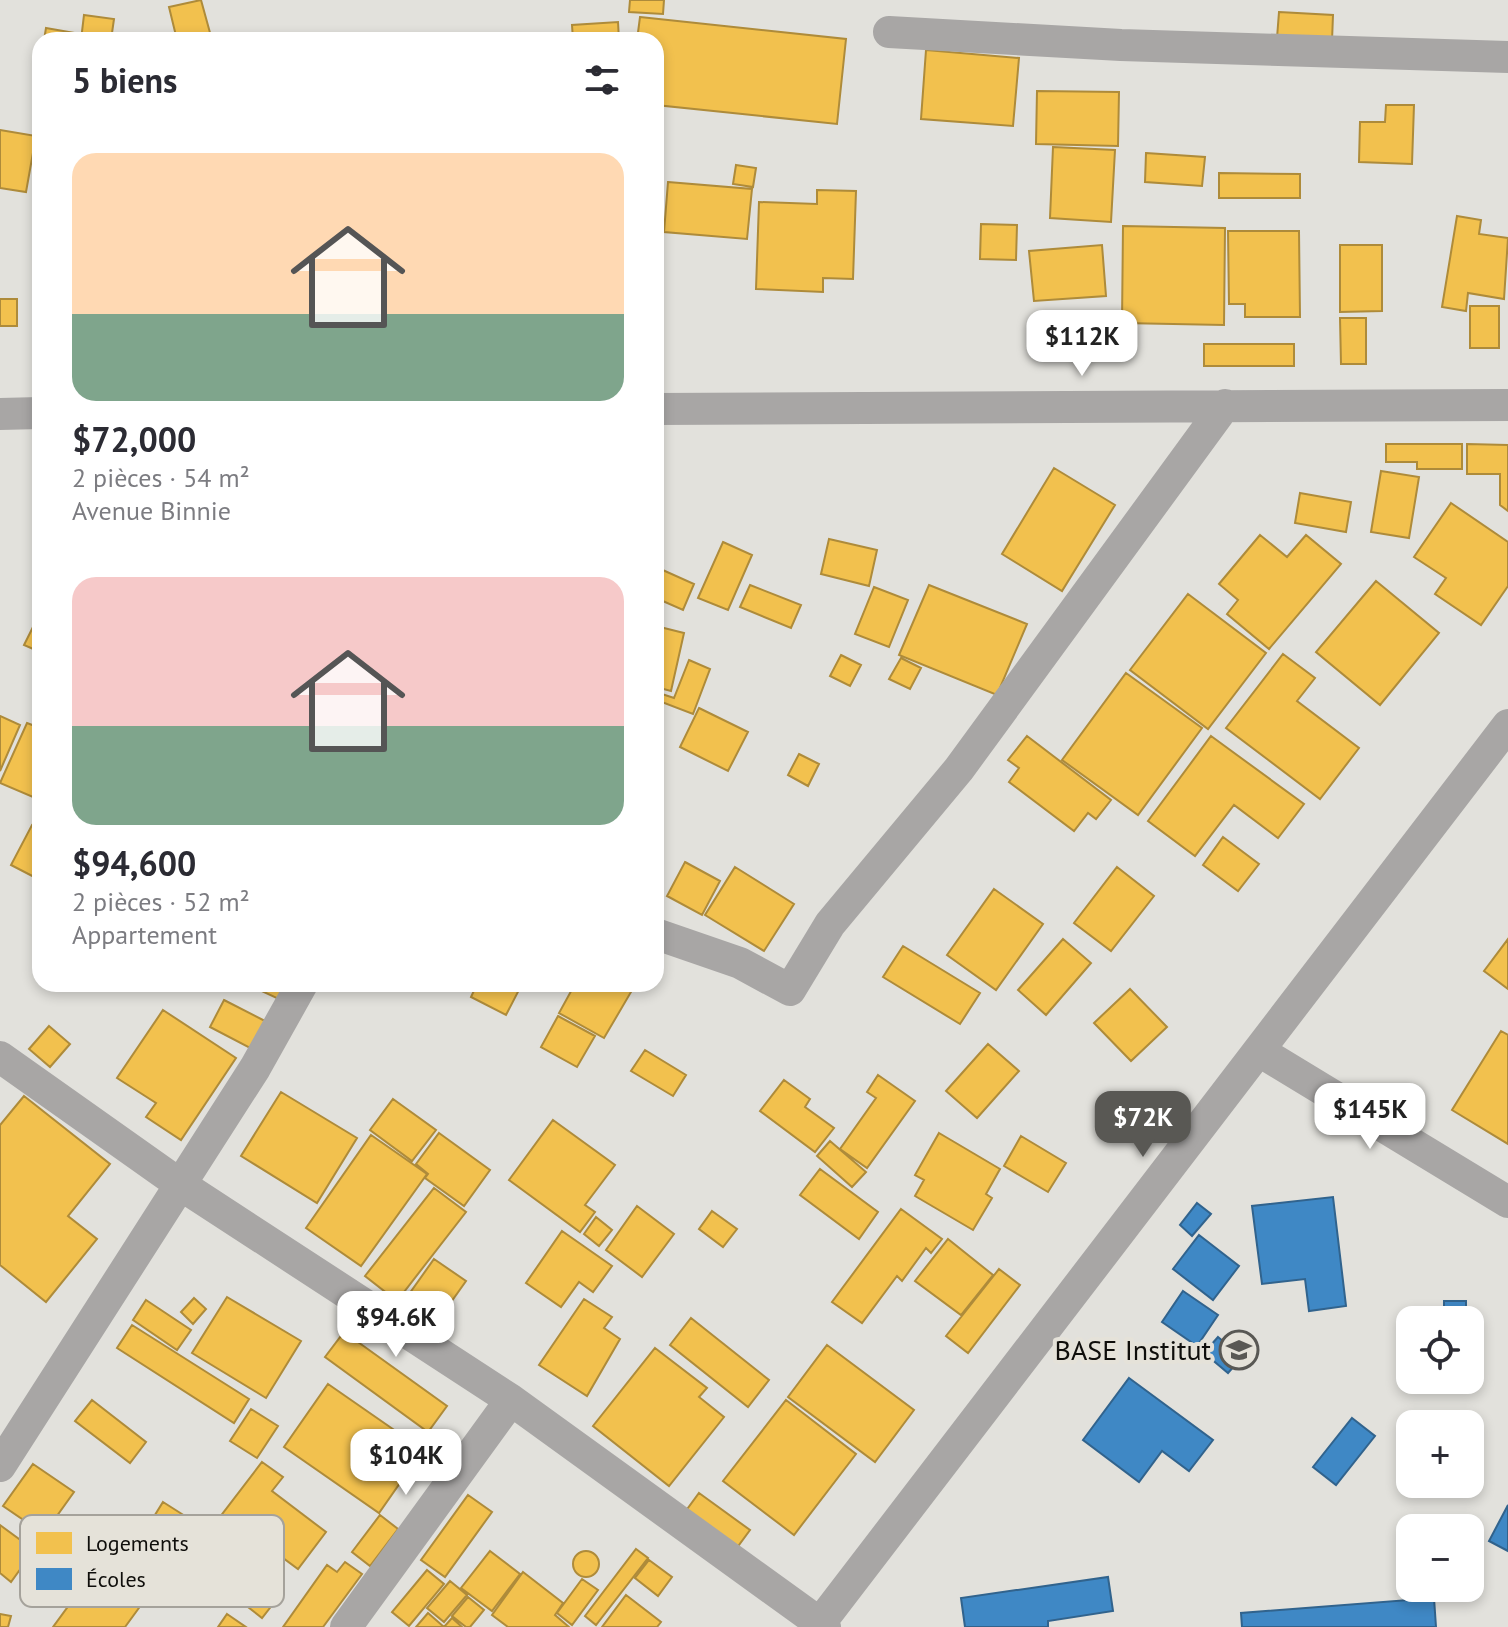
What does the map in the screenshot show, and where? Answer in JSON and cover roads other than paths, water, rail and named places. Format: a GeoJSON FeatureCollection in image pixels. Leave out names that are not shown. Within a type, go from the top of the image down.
{"type":"FeatureCollection","features":[{"type":"Feature","properties":{"kind":"street"},"geometry":{"type":"LineString","coordinates":[[889,32],[1121,45],[1508,57]]}},
{"type":"Feature","properties":{"kind":"street"},"geometry":{"type":"LineString","coordinates":[[664,937],[740,963],[790,990],[830,924],[959,769],[1225,405]]}},
{"type":"Feature","properties":{"kind":"street"},"geometry":{"type":"LineString","coordinates":[[664,409],[1508,405]]}},
{"type":"Feature","properties":{"kind":"street"},"geometry":{"type":"LineString","coordinates":[[0,414],[32,413]]}},
{"type":"Feature","properties":{"kind":"street"},"geometry":{"type":"LineString","coordinates":[[0,1057],[178,1183],[511,1400],[821,1626],[1508,725]]}},
{"type":"Feature","properties":{"kind":"street"},"geometry":{"type":"LineString","coordinates":[[0,1466],[178,1183],[255,1068],[298,992]]}},
{"type":"Feature","properties":{"kind":"street"},"geometry":{"type":"LineString","coordinates":[[1261,1052],[1508,1202]]}},
{"type":"Feature","properties":{"kind":"street"},"geometry":{"type":"LineString","coordinates":[[346,1627],[511,1400]]}},
{"type":"Feature","properties":{"kind":"place","name":"BASE Institut"},"geometry":{"type":"Point","coordinates":[1239,1350]}}]}
